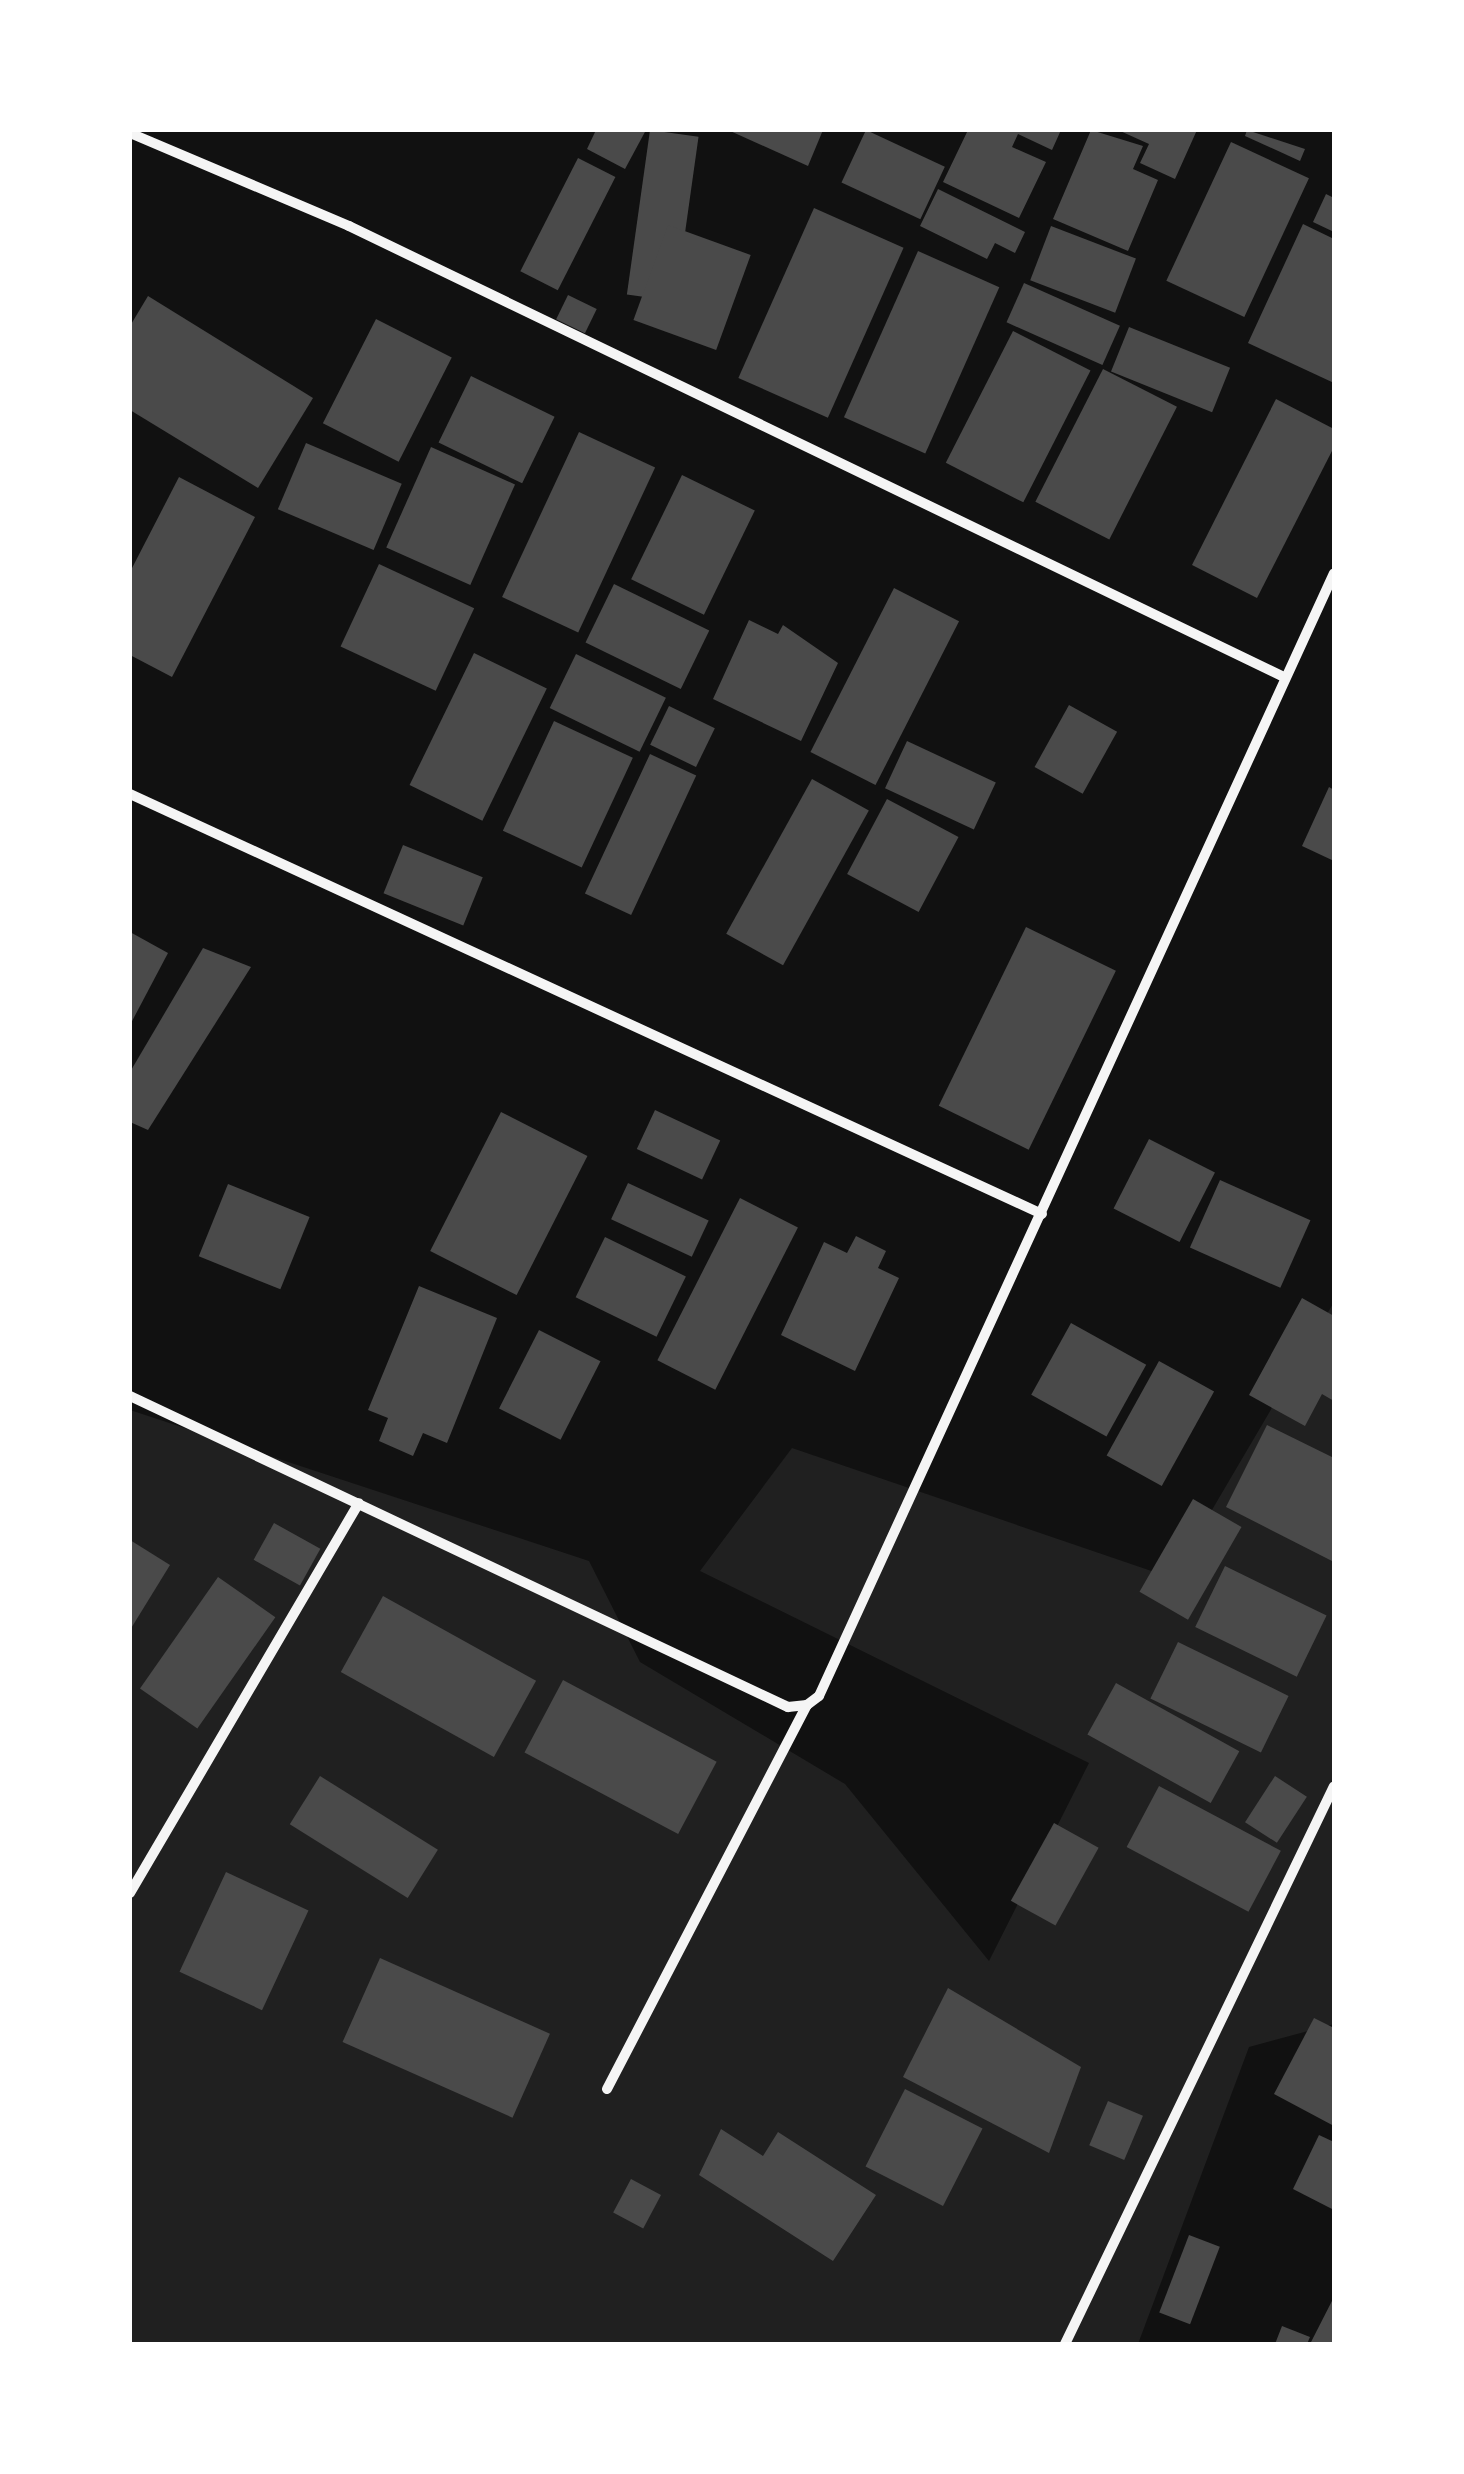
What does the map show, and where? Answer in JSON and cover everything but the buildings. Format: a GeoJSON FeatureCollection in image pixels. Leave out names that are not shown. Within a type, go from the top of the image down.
{"type":"FeatureCollection","features":[{"type":"Feature","properties":{"kind":"street"},"geometry":{"type":"LineString","coordinates":[[130,132],[349,226],[1284,677]]}},
{"type":"Feature","properties":{"kind":"street"},"geometry":{"type":"LineString","coordinates":[[608,2089],[807,1705],[819,1696],[1334,573]]}},
{"type":"Feature","properties":{"kind":"street"},"geometry":{"type":"LineString","coordinates":[[130,794],[1042,1214]]}},
{"type":"Feature","properties":{"kind":"street"},"geometry":{"type":"LineString","coordinates":[[130,1396],[788,1707],[807,1705]]}},
{"type":"Feature","properties":{"kind":"street"},"geometry":{"type":"LineString","coordinates":[[130,1893],[359,1503]]}},
{"type":"Feature","properties":{"kind":"street"},"geometry":{"type":"LineString","coordinates":[[1065,2344],[1334,1786]]}},
{"type":"Feature","properties":{"kind":"shaded area"},"geometry":{"type":"Polygon","coordinates":[[[1334,1302],[1334,2024],[1249,2047],[1138,2344],[130,2344],[130,1410],[589,1561],[640,1662],[845,1784],[989,1961],[1089,1763],[700,1571],[792,1448],[1172,1578],[1334,1302]]]}}]}
